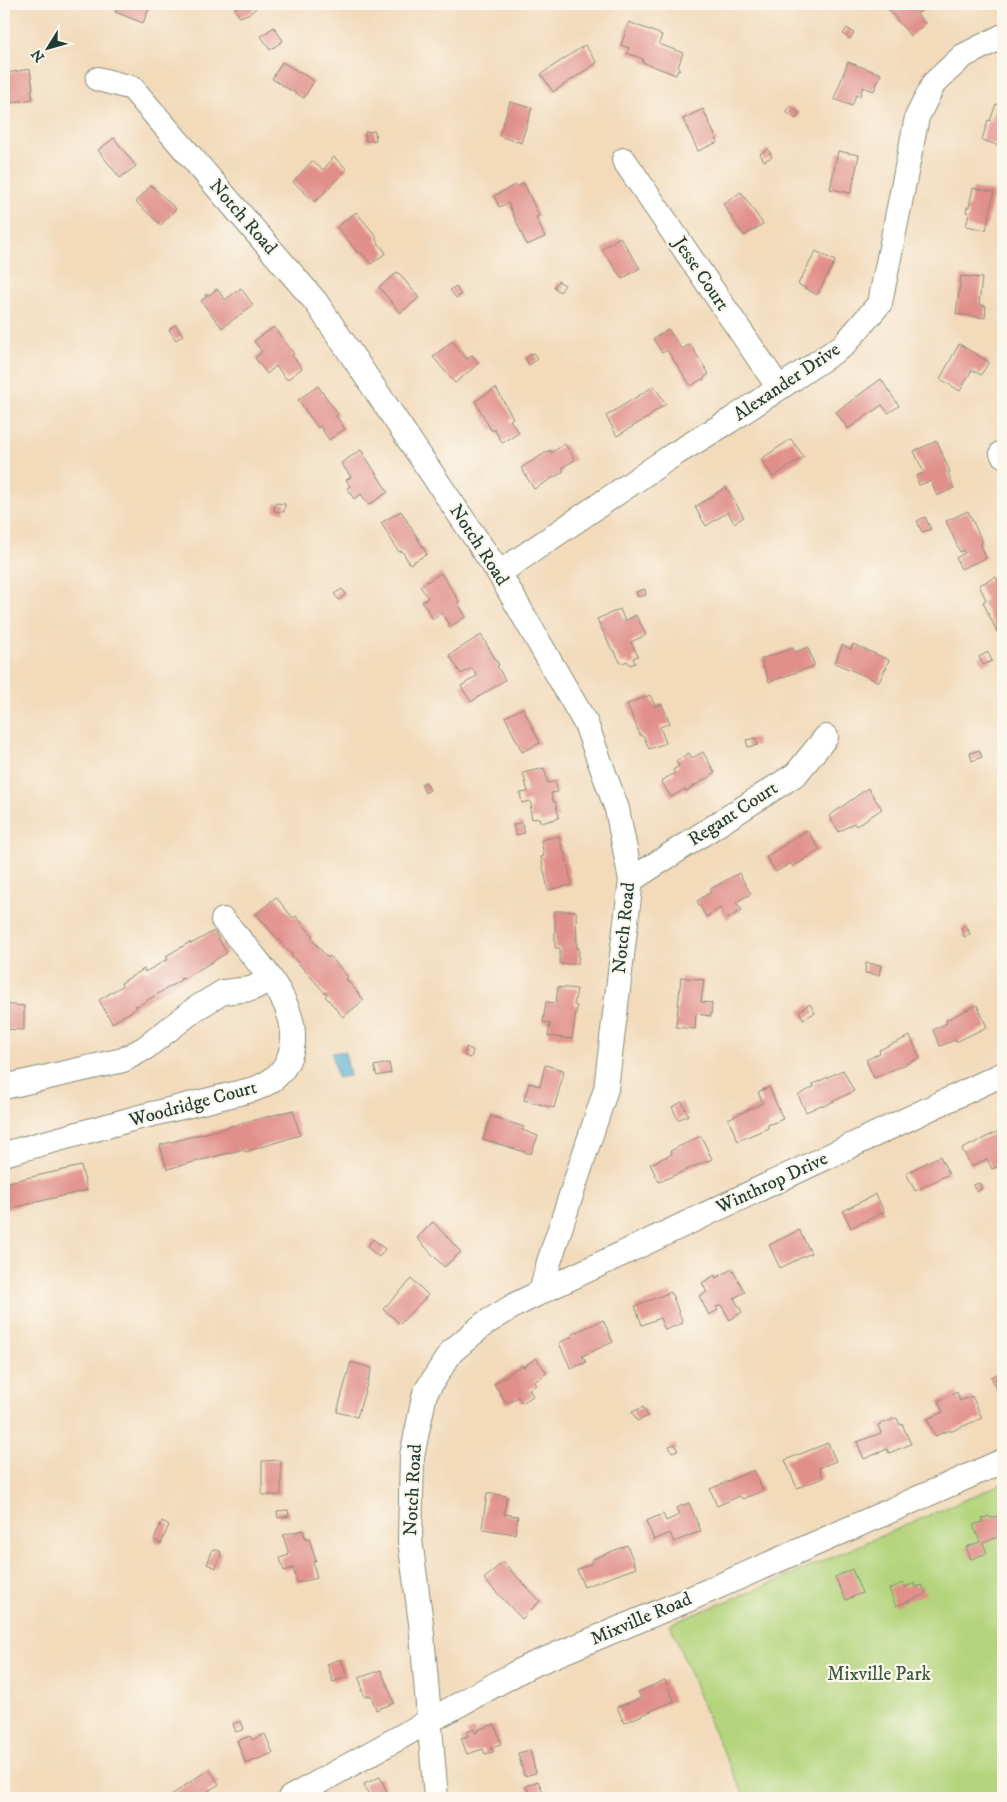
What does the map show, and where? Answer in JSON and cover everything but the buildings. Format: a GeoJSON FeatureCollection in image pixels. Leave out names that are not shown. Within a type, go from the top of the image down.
{"type":"FeatureCollection","features":[{"type":"Feature","properties":{"kind":"street","name":"Alexander Drive"},"geometry":{"type":"LineString","coordinates":[[498,573],[844,345],[880,303],[917,118],[934,83],[963,56],[1003,36]]}},
{"type":"Feature","properties":{"kind":"street","name":"Notch Road"},"geometry":{"type":"LineString","coordinates":[[98,79],[132,88],[316,302],[498,573],[586,724],[618,809],[631,880],[606,1088],[551,1254],[541,1292],[514,1305],[484,1324],[451,1352],[425,1392],[412,1456],[410,1540],[421,1622],[436,1798]]}},
{"type":"Feature","properties":{"kind":"street","name":"Jesse Court"},"geometry":{"type":"LineString","coordinates":[[624,160],[779,388]]}},
{"type":"Feature","properties":{"kind":"street","name":"Regant Court"},"geometry":{"type":"LineString","coordinates":[[631,880],[796,774],[826,737]]}},
{"type":"Feature","properties":{"kind":"street","name":"Woodridge Court"},"geometry":{"type":"LineString","coordinates":[[4,1154],[136,1118],[255,1089],[273,1080],[288,1061],[292,1049],[291,1018],[285,1002],[270,979],[223,920]]}},
{"type":"Feature","properties":{"kind":"street"},"geometry":{"type":"LineString","coordinates":[[4,1087],[123,1060],[145,1048],[195,1009],[223,992],[251,989],[270,979]]}},
{"type":"Feature","properties":{"kind":"street","name":"Winthrop Drive"},"geometry":{"type":"LineString","coordinates":[[541,1292],[1003,1074]]}},
{"type":"Feature","properties":{"kind":"street","name":"Mixville Road"},"geometry":{"type":"LineString","coordinates":[[290,1798],[527,1667],[686,1601],[1003,1461]]}},
{"type":"Feature","properties":{"kind":"green space","name":"Mixville Park"},"geometry":{"type":"Polygon","coordinates":[[[1003,1483],[1003,1798],[745,1798],[712,1728],[670,1624],[775,1582],[1003,1483]]]}},
{"type":"Feature","properties":{"kind":"water"},"geometry":{"type":"Polygon","coordinates":[[[345,1051],[350,1076],[337,1078],[332,1053],[345,1051]]]}}]}
